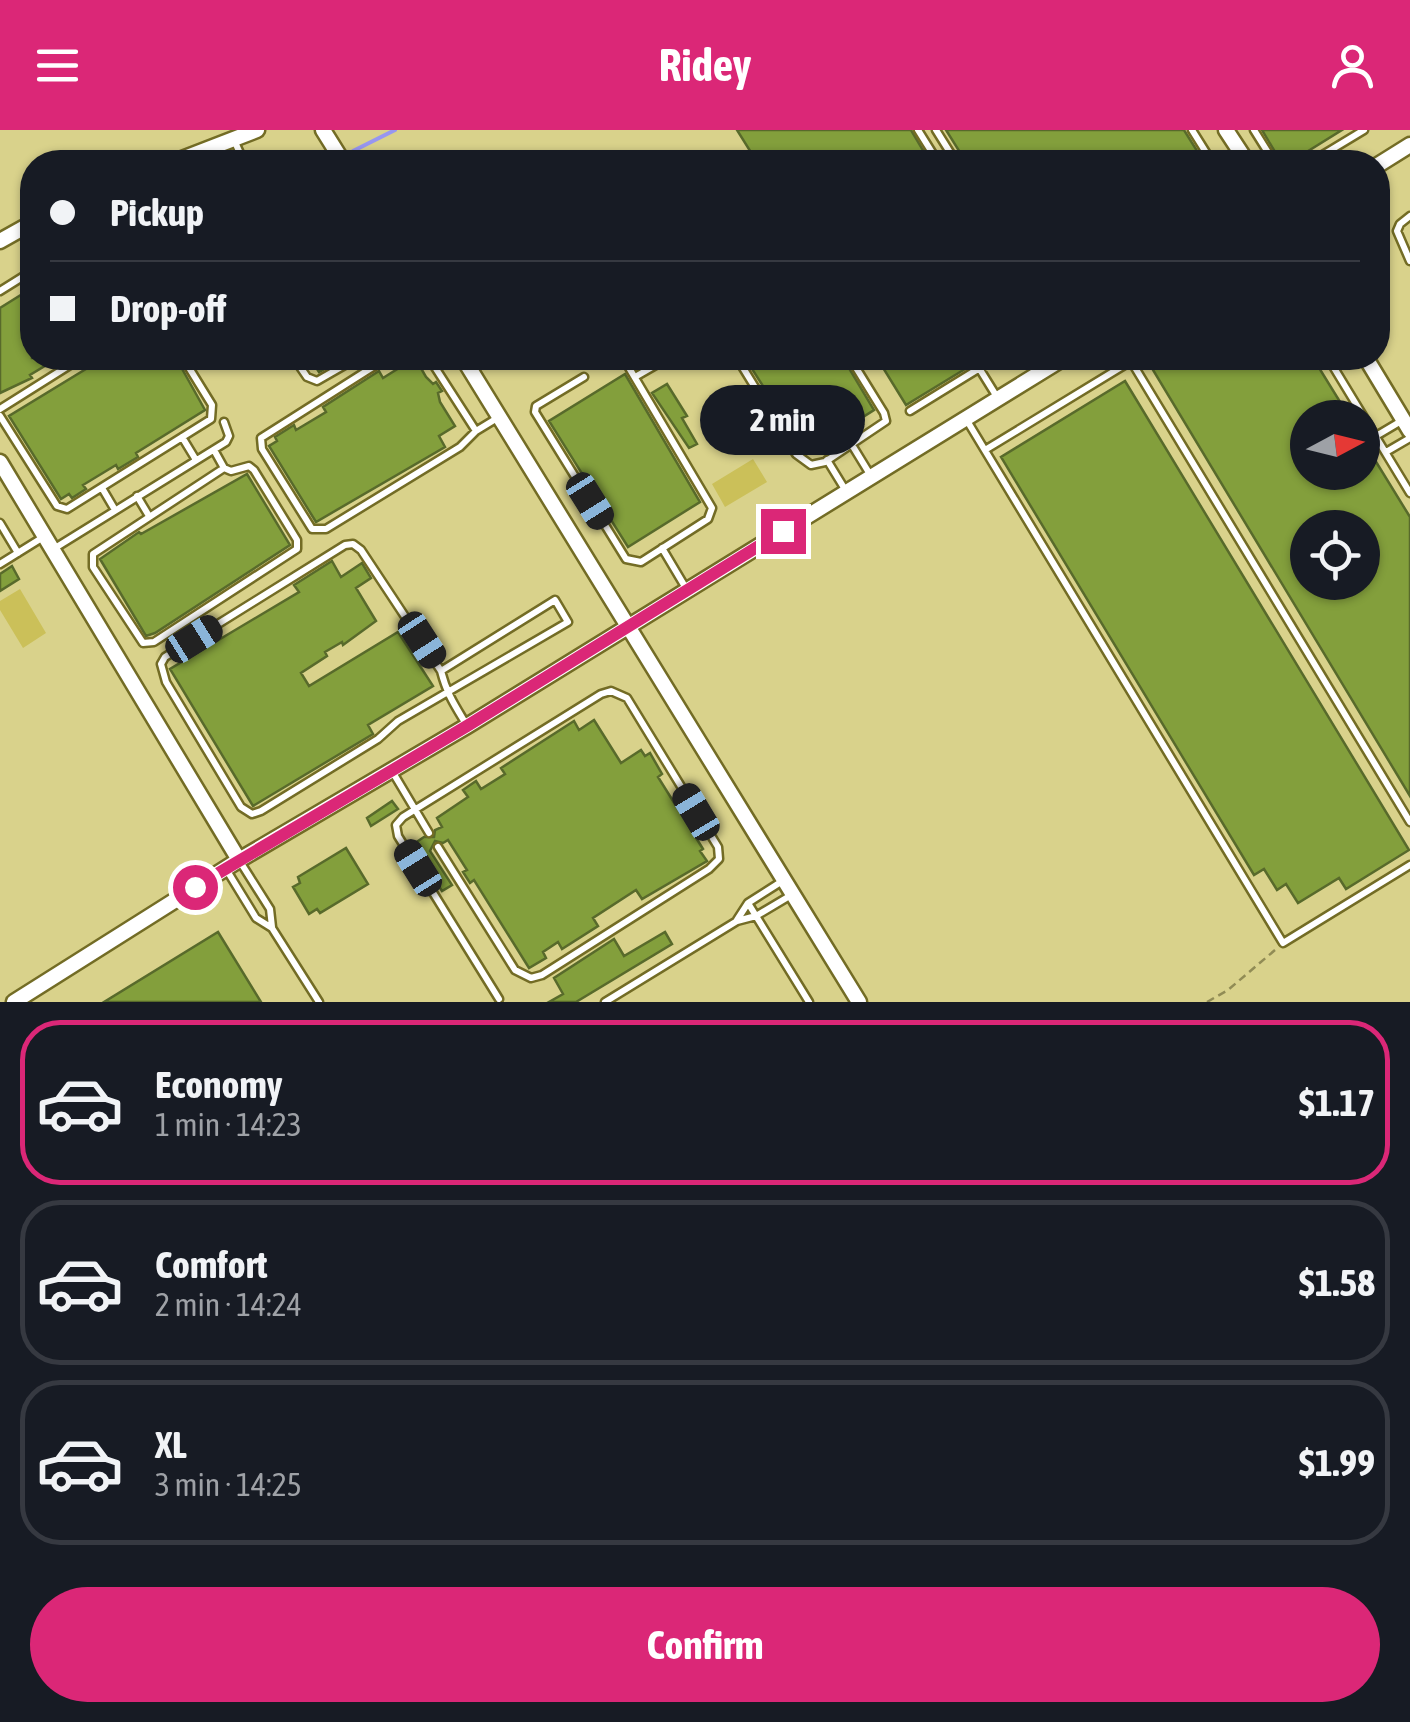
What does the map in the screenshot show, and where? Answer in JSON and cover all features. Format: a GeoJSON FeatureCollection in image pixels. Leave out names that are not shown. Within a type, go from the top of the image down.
{"type":"FeatureCollection","features":[{"type":"Feature","properties":{"kind":"street"},"geometry":{"type":"LineString","coordinates":[[205,150],[258,130]]}},
{"type":"Feature","properties":{"kind":"street"},"geometry":{"type":"LineString","coordinates":[[470,370],[859,1002]]}},
{"type":"Feature","properties":{"kind":"street"},"geometry":{"type":"LineString","coordinates":[[14,1002],[225,868],[467,726],[1044,370]]}},
{"type":"Feature","properties":{"kind":"street"},"geometry":{"type":"LineString","coordinates":[[1373,370],[1408,429]]}},
{"type":"Feature","properties":{"kind":"street"},"geometry":{"type":"LineString","coordinates":[[0,462],[239,860]]}},
{"type":"Feature","properties":{"kind":"lane"},"geometry":{"type":"LineString","coordinates":[[1332,150],[1364,130]]}},
{"type":"Feature","properties":{"kind":"lane"},"geometry":{"type":"LineString","coordinates":[[234,139],[239,150]]}},
{"type":"Feature","properties":{"kind":"lane"},"geometry":{"type":"LineString","coordinates":[[1410,216],[1397,231],[1410,261]]}},
{"type":"Feature","properties":{"kind":"lane"},"geometry":{"type":"LineString","coordinates":[[63,370],[0,412],[59,508],[70,508],[211,419],[214,410],[190,370]]}},
{"type":"Feature","properties":{"kind":"lane"},"geometry":{"type":"LineString","coordinates":[[301,370],[306,378],[316,382],[336,370]]}},
{"type":"Feature","properties":{"kind":"lane"},"geometry":{"type":"LineString","coordinates":[[368,370],[261,438],[262,450],[312,529],[326,529],[460,447],[499,416]]}},
{"type":"Feature","properties":{"kind":"lane"},"geometry":{"type":"LineString","coordinates":[[437,370],[476,431]]}},
{"type":"Feature","properties":{"kind":"lane"},"geometry":{"type":"LineString","coordinates":[[584,377],[536,406],[536,414],[626,559],[641,562],[708,519],[712,508],[631,370]]}},
{"type":"Feature","properties":{"kind":"lane"},"geometry":{"type":"LineString","coordinates":[[635,377],[647,370]]}},
{"type":"Feature","properties":{"kind":"lane"},"geometry":{"type":"LineString","coordinates":[[744,370],[799,458],[811,465],[827,460],[884,424],[886,417],[857,370]]}},
{"type":"Feature","properties":{"kind":"lane"},"geometry":{"type":"LineString","coordinates":[[910,411],[976,370]]}},
{"type":"Feature","properties":{"kind":"lane"},"geometry":{"type":"LineString","coordinates":[[980,370],[998,398]]}},
{"type":"Feature","properties":{"kind":"lane"},"geometry":{"type":"LineString","coordinates":[[985,450],[1116,370]]}},
{"type":"Feature","properties":{"kind":"lane"},"geometry":{"type":"LineString","coordinates":[[1141,370],[1410,822]]}},
{"type":"Feature","properties":{"kind":"lane"},"geometry":{"type":"LineString","coordinates":[[1335,370],[1354,400]]}},
{"type":"Feature","properties":{"kind":"lane"},"geometry":{"type":"LineString","coordinates":[[966,418],[1283,942],[1410,865]]}},
{"type":"Feature","properties":{"kind":"lane"},"geometry":{"type":"LineString","coordinates":[[0,564],[115,510],[214,450],[229,438],[224,422]]}},
{"type":"Feature","properties":{"kind":"lane"},"geometry":{"type":"LineString","coordinates":[[1380,435],[1408,429]]}},
{"type":"Feature","properties":{"kind":"lane"},"geometry":{"type":"LineString","coordinates":[[1386,452],[1408,429]]}},
{"type":"Feature","properties":{"kind":"lane"},"geometry":{"type":"LineString","coordinates":[[182,438],[196,460]]}},
{"type":"Feature","properties":{"kind":"lane"},"geometry":{"type":"LineString","coordinates":[[1380,442],[1410,493]]}},
{"type":"Feature","properties":{"kind":"lane"},"geometry":{"type":"LineString","coordinates":[[852,445],[871,476]]}},
{"type":"Feature","properties":{"kind":"lane"},"geometry":{"type":"LineString","coordinates":[[214,450],[224,468],[231,472],[246,466],[254,470],[297,540],[298,548],[146,644],[139,639],[91,561],[98,548],[224,468]]}},
{"type":"Feature","properties":{"kind":"lane"},"geometry":{"type":"LineString","coordinates":[[827,460],[846,492]]}},
{"type":"Feature","properties":{"kind":"lane"},"geometry":{"type":"LineString","coordinates":[[102,488],[115,510]]}},
{"type":"Feature","properties":{"kind":"lane"},"geometry":{"type":"LineString","coordinates":[[137,496],[148,516]]}},
{"type":"Feature","properties":{"kind":"lane"},"geometry":{"type":"LineString","coordinates":[[0,523],[18,553]]}},
{"type":"Feature","properties":{"kind":"lane"},"geometry":{"type":"LineString","coordinates":[[442,671],[555,600],[568,622],[448,694],[398,721],[378,739],[252,814],[241,807],[222,776],[166,682],[161,664],[165,657],[282,583],[353,544],[361,550],[442,671],[448,694],[467,726]]}},
{"type":"Feature","properties":{"kind":"lane"},"geometry":{"type":"LineString","coordinates":[[662,548],[687,590]]}},
{"type":"Feature","properties":{"kind":"lane"},"geometry":{"type":"LineString","coordinates":[[438,847],[516,970],[532,978],[710,869],[719,856],[716,844],[627,698],[617,692],[600,694],[415,809],[398,822],[398,836],[499,999]]}},
{"type":"Feature","properties":{"kind":"lane"},"geometry":{"type":"LineString","coordinates":[[392,770],[429,833]]}},
{"type":"Feature","properties":{"kind":"lane"},"geometry":{"type":"LineString","coordinates":[[239,860],[270,909],[272,928],[318,1002]]}},
{"type":"Feature","properties":{"kind":"lane"},"geometry":{"type":"LineString","coordinates":[[225,868],[256,918],[272,928]]}},
{"type":"Feature","properties":{"kind":"lane"},"geometry":{"type":"LineString","coordinates":[[736,921],[748,903],[784,880]]}},
{"type":"Feature","properties":{"kind":"lane"},"geometry":{"type":"LineString","coordinates":[[606,1002],[736,921],[756,916],[793,894]]}},
{"type":"Feature","properties":{"kind":"lane"},"geometry":{"type":"LineString","coordinates":[[748,903],[809,1002]]}},
{"type":"Feature","properties":{"kind":"path"},"geometry":{"type":"LineString","coordinates":[[1207,1002],[1236,983],[1283,942]]}},
{"type":"Feature","properties":{"kind":"shaded area"},"geometry":{"type":"Polygon","coordinates":[[[753,459],[767,482],[725,507],[712,484],[753,459]]]}},
{"type":"Feature","properties":{"kind":"shaded area"},"geometry":{"type":"Polygon","coordinates":[[[20,589],[46,633],[23,648],[0,610],[0,601],[20,589]]]}},
{"type":"Feature","properties":{"kind":"building"},"geometry":{"type":"Polygon","coordinates":[[[737,130],[911,130],[923,150],[750,150],[737,130]]]}},
{"type":"Feature","properties":{"kind":"building"},"geometry":{"type":"Polygon","coordinates":[[[946,130],[1184,130],[1196,150],[958,150],[946,130]]]}},
{"type":"Feature","properties":{"kind":"building"},"geometry":{"type":"Polygon","coordinates":[[[1262,130],[1342,130],[1310,150],[1274,150],[1262,130]]]}},
{"type":"Feature","properties":{"kind":"building"},"geometry":{"type":"Polygon","coordinates":[[[20,296],[20,370],[38,370],[30,375],[32,378],[0,393],[0,308],[20,296]]]}},
{"type":"Feature","properties":{"kind":"building"},"geometry":{"type":"Polygon","coordinates":[[[84,370],[183,370],[205,410],[136,453],[138,457],[83,485],[86,489],[72,498],[69,494],[61,499],[9,416],[84,370]]]}},
{"type":"Feature","properties":{"kind":"building"},"geometry":{"type":"Polygon","coordinates":[[[396,370],[422,370],[442,391],[438,393],[440,402],[455,426],[439,436],[445,447],[316,522],[269,446],[277,441],[275,437],[326,412],[323,407],[379,371],[383,378],[396,370]]]}},
{"type":"Feature","properties":{"kind":"building"},"geometry":{"type":"Polygon","coordinates":[[[753,370],[850,370],[874,410],[860,419],[863,424],[819,451],[816,446],[806,453],[753,370]]]}},
{"type":"Feature","properties":{"kind":"building"},"geometry":{"type":"Polygon","coordinates":[[[884,370],[963,370],[906,405],[884,370]]]}},
{"type":"Feature","properties":{"kind":"building"},"geometry":{"type":"Polygon","coordinates":[[[1153,370],[1320,370],[1339,400],[1290,400],[1290,490],[1380,490],[1380,468],[1410,517],[1410,796],[1292,600],[1380,600],[1380,510],[1290,510],[1290,597],[1153,370]]]}},
{"type":"Feature","properties":{"kind":"building"},"geometry":{"type":"Polygon","coordinates":[[[625,374],[700,502],[628,547],[549,421],[625,374]]]}},
{"type":"Feature","properties":{"kind":"building"},"geometry":{"type":"Polygon","coordinates":[[[1125,381],[1409,850],[1346,889],[1339,878],[1298,903],[1286,884],[1277,890],[1264,869],[1254,875],[1001,457],[1125,381]]]}},
{"type":"Feature","properties":{"kind":"building"},"geometry":{"type":"Polygon","coordinates":[[[667,384],[687,416],[682,418],[697,444],[689,448],[652,393],[667,384]]]}},
{"type":"Feature","properties":{"kind":"building"},"geometry":{"type":"Polygon","coordinates":[[[247,474],[290,545],[146,636],[100,559],[139,532],[247,474]]]}},
{"type":"Feature","properties":{"kind":"building"},"geometry":{"type":"Polygon","coordinates":[[[332,561],[341,577],[362,563],[371,578],[356,588],[376,621],[343,645],[342,642],[325,652],[327,656],[301,673],[309,686],[398,632],[433,686],[368,725],[373,734],[253,806],[170,669],[299,592],[294,585],[332,561]]]}},
{"type":"Feature","properties":{"kind":"building"},"geometry":{"type":"Polygon","coordinates":[[[12,566],[19,579],[0,591],[0,574],[12,566]]]}},
{"type":"Feature","properties":{"kind":"building"},"geometry":{"type":"Polygon","coordinates":[[[594,720],[621,763],[641,750],[645,756],[650,753],[662,774],[658,777],[707,861],[642,899],[636,890],[593,918],[598,926],[562,949],[558,942],[543,952],[546,958],[529,968],[474,880],[470,883],[463,872],[467,870],[448,840],[435,841],[430,851],[452,885],[442,891],[412,845],[424,837],[434,837],[435,830],[442,827],[437,818],[468,797],[463,790],[476,781],[481,789],[505,774],[501,768],[574,721],[579,730],[594,720]]]}},
{"type":"Feature","properties":{"kind":"building"},"geometry":{"type":"Polygon","coordinates":[[[392,801],[398,809],[371,826],[367,818],[392,801]]]}},
{"type":"Feature","properties":{"kind":"building"},"geometry":{"type":"Polygon","coordinates":[[[346,848],[368,884],[320,913],[317,909],[309,914],[293,887],[300,883],[298,877],[346,848]]]}},
{"type":"Feature","properties":{"kind":"building"},"geometry":{"type":"Polygon","coordinates":[[[218,932],[261,1002],[104,1002],[218,932]]]}},
{"type":"Feature","properties":{"kind":"building"},"geometry":{"type":"Polygon","coordinates":[[[665,932],[672,944],[576,1002],[549,1002],[563,994],[554,978],[614,939],[624,956],[665,932]]]}},
{"type":"Feature","properties":{"kind":"waterway"},"geometry":{"type":"LineString","coordinates":[[355,150],[395,130]]}},
{"type":"Feature","properties":{"kind":"route"},"geometry":{"type":"LineString","coordinates":[[195,887],[467,726],[783,531]]}}]}
